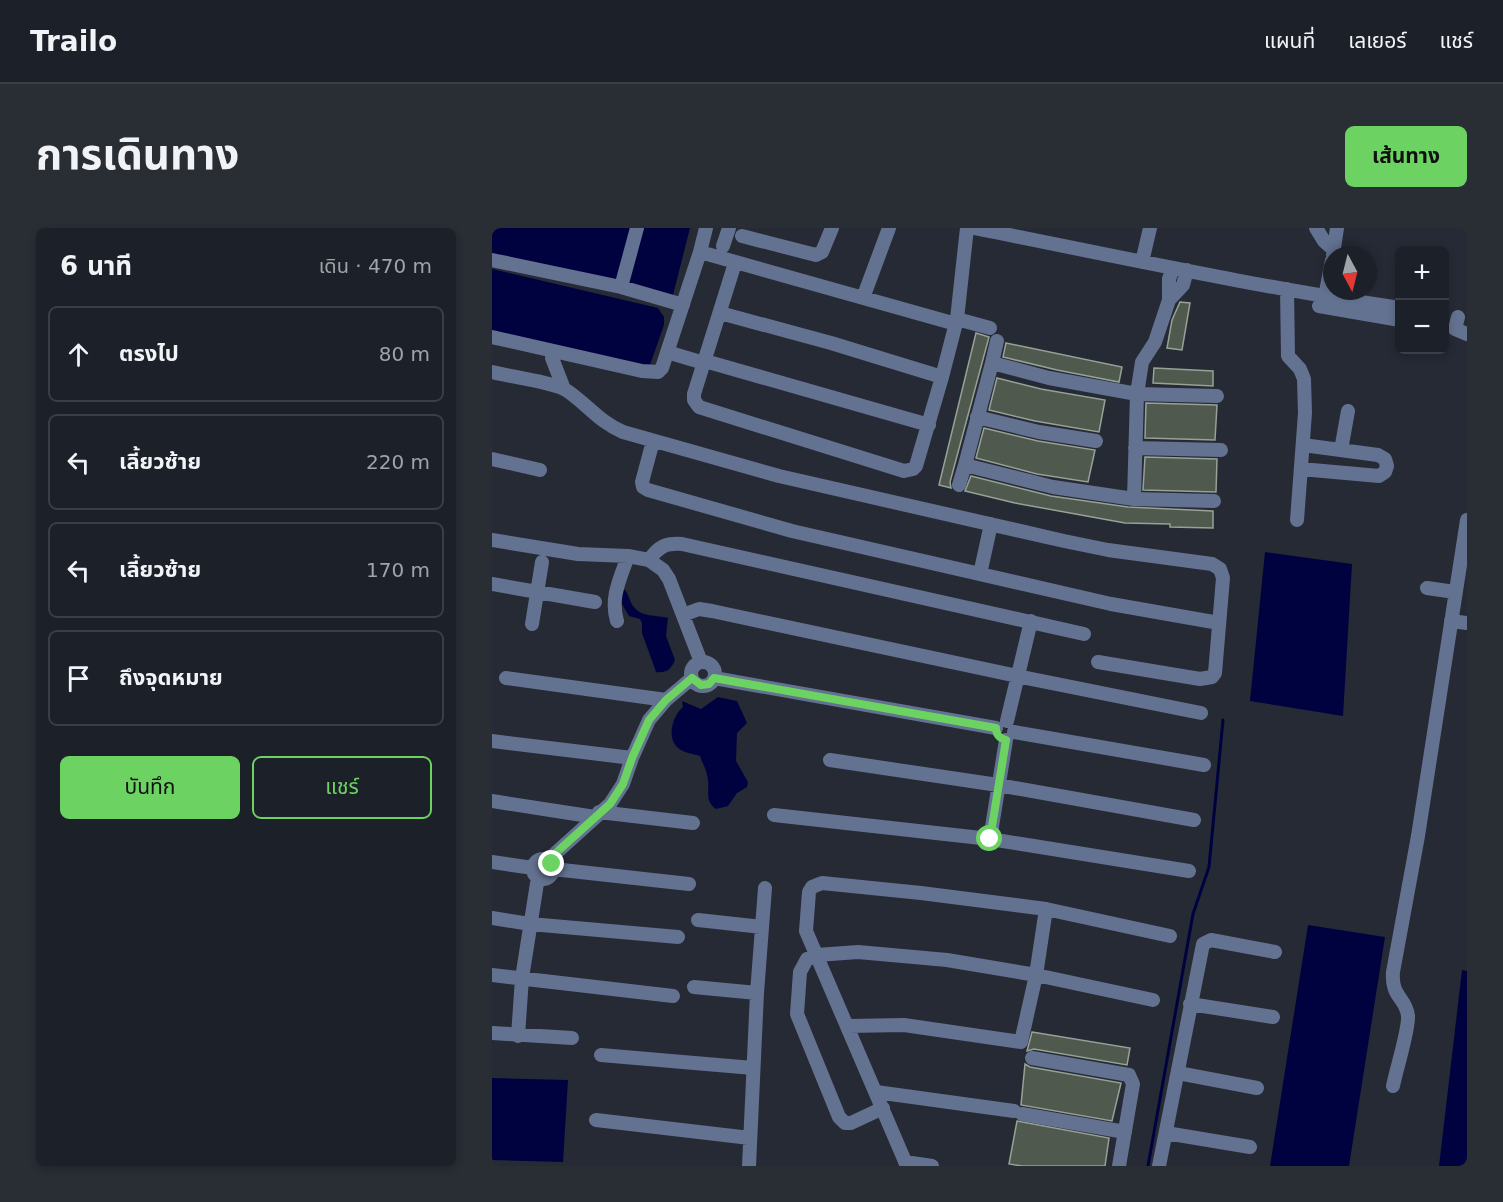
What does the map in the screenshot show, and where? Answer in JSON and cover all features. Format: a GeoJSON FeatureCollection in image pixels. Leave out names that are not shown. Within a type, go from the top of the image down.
{"type":"FeatureCollection","features":[{"type":"Feature","properties":{"kind":"street"},"geometry":{"type":"LineString","coordinates":[[621,287],[636,228]]}},
{"type":"Feature","properties":{"kind":"street"},"geometry":{"type":"LineString","coordinates":[[492,337],[651,373],[658,372],[662,368],[706,228]]}},
{"type":"Feature","properties":{"kind":"street"},"geometry":{"type":"LineString","coordinates":[[723,246],[729,228]]}},
{"type":"Feature","properties":{"kind":"street"},"geometry":{"type":"LineString","coordinates":[[742,236],[816,255],[822,252],[832,228]]}},
{"type":"Feature","properties":{"kind":"street"},"geometry":{"type":"LineString","coordinates":[[863,298],[890,228]]}},
{"type":"Feature","properties":{"kind":"street"},"geometry":{"type":"LineString","coordinates":[[735,263],[694,394],[696,404],[699,407],[904,471],[916,466],[929,425],[957,321],[976,228],[1287,289],[1322,301],[1395,319]]}},
{"type":"Feature","properties":{"kind":"street"},"geometry":{"type":"LineString","coordinates":[[1142,262],[1150,228]]}},
{"type":"Feature","properties":{"kind":"street"},"geometry":{"type":"LineString","coordinates":[[1316,228],[1326,246]]}},
{"type":"Feature","properties":{"kind":"street"},"geometry":{"type":"LineString","coordinates":[[1334,246],[1337,228]]}},
{"type":"Feature","properties":{"kind":"street"},"geometry":{"type":"LineString","coordinates":[[700,252],[863,298],[990,328]]}},
{"type":"Feature","properties":{"kind":"street"},"geometry":{"type":"LineString","coordinates":[[492,260],[621,287],[682,305]]}},
{"type":"Feature","properties":{"kind":"street"},"geometry":{"type":"LineString","coordinates":[[1134,499],[1137,394],[1142,362],[1155,342],[1169,300],[1183,285],[1180,269]]}},
{"type":"Feature","properties":{"kind":"street"},"geometry":{"type":"LineString","coordinates":[[1287,289],[1288,356],[1300,369],[1304,379],[1305,413],[1297,520]]}},
{"type":"Feature","properties":{"kind":"street"},"geometry":{"type":"LineString","coordinates":[[1322,301],[1323,297]]}},
{"type":"Feature","properties":{"kind":"street"},"geometry":{"type":"LineString","coordinates":[[1322,301],[1395,308]]}},
{"type":"Feature","properties":{"kind":"street"},"geometry":{"type":"LineString","coordinates":[[720,313],[831,343],[942,377]]}},
{"type":"Feature","properties":{"kind":"street"},"geometry":{"type":"LineString","coordinates":[[959,485],[997,341]]}},
{"type":"Feature","properties":{"kind":"street"},"geometry":{"type":"LineString","coordinates":[[667,352],[929,425]]}},
{"type":"Feature","properties":{"kind":"street"},"geometry":{"type":"LineString","coordinates":[[552,358],[564,388]]}},
{"type":"Feature","properties":{"kind":"street"},"geometry":{"type":"LineString","coordinates":[[992,363],[1049,378],[1137,394],[1217,396]]}},
{"type":"Feature","properties":{"kind":"street"},"geometry":{"type":"LineString","coordinates":[[492,372],[564,388],[609,426],[652,441],[779,476],[1108,550],[1217,566],[1220,569],[1223,578],[1215,673],[1207,679],[1098,662]]}},
{"type":"Feature","properties":{"kind":"street"},"geometry":{"type":"LineString","coordinates":[[1341,450],[1348,411]]}},
{"type":"Feature","properties":{"kind":"street"},"geometry":{"type":"LineString","coordinates":[[977,417],[1039,432],[1096,441]]}},
{"type":"Feature","properties":{"kind":"street"},"geometry":{"type":"LineString","coordinates":[[652,441],[642,482],[643,487],[648,490],[792,531],[1111,604],[1219,623]]}},
{"type":"Feature","properties":{"kind":"street"},"geometry":{"type":"LineString","coordinates":[[1301,469],[1367,477],[1379,476],[1385,472],[1387,466],[1384,459],[1378,455],[1303,445]]}},
{"type":"Feature","properties":{"kind":"street"},"geometry":{"type":"LineString","coordinates":[[1136,447],[1221,450]]}},
{"type":"Feature","properties":{"kind":"street"},"geometry":{"type":"LineString","coordinates":[[492,459],[540,470]]}},
{"type":"Feature","properties":{"kind":"street"},"geometry":{"type":"LineString","coordinates":[[965,465],[1053,487],[1134,499],[1214,501]]}},
{"type":"Feature","properties":{"kind":"street"},"geometry":{"type":"LineString","coordinates":[[1393,1086],[1408,1017],[1404,1004],[1394,990],[1393,972],[1418,836],[1467,520]]}},
{"type":"Feature","properties":{"kind":"street"},"geometry":{"type":"LineString","coordinates":[[980,574],[991,524]]}},
{"type":"Feature","properties":{"kind":"street"},"geometry":{"type":"LineString","coordinates":[[492,540],[578,554],[628,556],[650,560],[663,570],[669,579],[701,662],[712,666],[714,678],[709,684],[701,685],[692,678]]}},
{"type":"Feature","properties":{"kind":"street"},"geometry":{"type":"LineString","coordinates":[[650,560],[657,549],[664,545],[682,544],[1084,634]]}},
{"type":"Feature","properties":{"kind":"street"},"geometry":{"type":"LineString","coordinates":[[617,621],[613,604],[628,556]]}},
{"type":"Feature","properties":{"kind":"street"},"geometry":{"type":"LineString","coordinates":[[532,624],[542,562]]}},
{"type":"Feature","properties":{"kind":"street"},"geometry":{"type":"LineString","coordinates":[[492,584],[595,602]]}},
{"type":"Feature","properties":{"kind":"street"},"geometry":{"type":"LineString","coordinates":[[1427,588],[1455,592]]}},
{"type":"Feature","properties":{"kind":"street"},"geometry":{"type":"LineString","coordinates":[[683,615],[699,609],[712,611],[1202,713]]}},
{"type":"Feature","properties":{"kind":"street"},"geometry":{"type":"LineString","coordinates":[[990,839],[1006,730],[1031,621]]}},
{"type":"Feature","properties":{"kind":"street"},"geometry":{"type":"LineString","coordinates":[[1451,621],[1467,624]]}},
{"type":"Feature","properties":{"kind":"street"},"geometry":{"type":"LineString","coordinates":[[492,862],[548,877],[550,864],[597,814],[610,804],[618,793],[649,720],[666,700],[692,678],[692,670],[701,662]]}},
{"type":"Feature","properties":{"kind":"street"},"geometry":{"type":"LineString","coordinates":[[506,678],[666,700]]}},
{"type":"Feature","properties":{"kind":"street"},"geometry":{"type":"LineString","coordinates":[[714,678],[1204,765]]}},
{"type":"Feature","properties":{"kind":"street"},"geometry":{"type":"LineString","coordinates":[[492,741],[632,758]]}},
{"type":"Feature","properties":{"kind":"street"},"geometry":{"type":"LineString","coordinates":[[830,760],[998,785],[1194,820]]}},
{"type":"Feature","properties":{"kind":"street"},"geometry":{"type":"LineString","coordinates":[[492,801],[693,823]]}},
{"type":"Feature","properties":{"kind":"street"},"geometry":{"type":"LineString","coordinates":[[774,814],[990,839],[1189,871]]}},
{"type":"Feature","properties":{"kind":"street"},"geometry":{"type":"LineString","coordinates":[[550,864],[689,884]]}},
{"type":"Feature","properties":{"kind":"street"},"geometry":{"type":"LineString","coordinates":[[518,1036],[522,978],[535,873]]}},
{"type":"Feature","properties":{"kind":"street"},"geometry":{"type":"LineString","coordinates":[[932,1166],[906,1164],[806,931],[809,892],[812,887],[822,883],[1046,909],[1170,936]]}},
{"type":"Feature","properties":{"kind":"street"},"geometry":{"type":"LineString","coordinates":[[749,1166],[757,993],[765,888]]}},
{"type":"Feature","properties":{"kind":"street"},"geometry":{"type":"LineString","coordinates":[[848,1026],[904,1025],[1021,1042],[1036,975],[1046,909]]}},
{"type":"Feature","properties":{"kind":"street"},"geometry":{"type":"LineString","coordinates":[[492,918],[530,924],[678,937]]}},
{"type":"Feature","properties":{"kind":"street"},"geometry":{"type":"LineString","coordinates":[[698,920],[762,927]]}},
{"type":"Feature","properties":{"kind":"street"},"geometry":{"type":"LineString","coordinates":[[1160,1166],[1203,944],[1206,941],[1275,952]]}},
{"type":"Feature","properties":{"kind":"street"},"geometry":{"type":"LineString","coordinates":[[883,1108],[851,1123],[845,1123],[839,1118],[797,1014],[800,972],[807,959],[817,955],[858,951],[947,960],[1036,975],[1152,1000]]}},
{"type":"Feature","properties":{"kind":"street"},"geometry":{"type":"LineString","coordinates":[[492,975],[673,996]]}},
{"type":"Feature","properties":{"kind":"street"},"geometry":{"type":"LineString","coordinates":[[694,987],[757,993]]}},
{"type":"Feature","properties":{"kind":"street"},"geometry":{"type":"LineString","coordinates":[[1190,1004],[1272,1017]]}},
{"type":"Feature","properties":{"kind":"street"},"geometry":{"type":"LineString","coordinates":[[492,1033],[572,1038]]}},
{"type":"Feature","properties":{"kind":"street"},"geometry":{"type":"LineString","coordinates":[[601,1055],[753,1068]]}},
{"type":"Feature","properties":{"kind":"street"},"geometry":{"type":"LineString","coordinates":[[1032,1058],[1129,1075],[1132,1078],[1133,1084],[1119,1166]]}},
{"type":"Feature","properties":{"kind":"street"},"geometry":{"type":"LineString","coordinates":[[1178,1072],[1257,1088]]}},
{"type":"Feature","properties":{"kind":"street"},"geometry":{"type":"LineString","coordinates":[[876,1092],[1125,1132]]}},
{"type":"Feature","properties":{"kind":"street"},"geometry":{"type":"LineString","coordinates":[[596,1120],[750,1138]]}},
{"type":"Feature","properties":{"kind":"street"},"geometry":{"type":"LineString","coordinates":[[1166,1133],[1250,1147]]}},
{"type":"Feature","properties":{"kind":"shaded area"},"geometry":{"type":"Polygon","coordinates":[[[492,228],[632,228],[620,275],[612,282],[492,256],[492,228]]]}},
{"type":"Feature","properties":{"kind":"shaded area"},"geometry":{"type":"Polygon","coordinates":[[[641,228],[690,228],[673,295],[627,283],[641,228]]]}},
{"type":"Feature","properties":{"kind":"shaded area"},"geometry":{"type":"Polygon","coordinates":[[[492,269],[658,308],[664,317],[664,325],[650,365],[643,367],[492,331],[492,269]]]}},
{"type":"Feature","properties":{"kind":"shaded area"},"geometry":{"type":"Polygon","coordinates":[[[1265,552],[1352,564],[1343,716],[1250,701],[1265,552]]]}},
{"type":"Feature","properties":{"kind":"shaded area"},"geometry":{"type":"Polygon","coordinates":[[[625,590],[637,610],[645,614],[668,618],[666,636],[675,660],[668,670],[656,672],[642,633],[640,619],[629,616],[619,599],[619,591],[625,590]]]}},
{"type":"Feature","properties":{"kind":"shaded area"},"geometry":{"type":"Polygon","coordinates":[[[718,697],[737,701],[747,723],[737,733],[736,761],[748,782],[747,787],[737,793],[728,806],[716,809],[708,798],[708,780],[700,756],[688,753],[676,746],[673,741],[672,728],[676,716],[683,707],[682,701],[701,709],[718,697]]]}},
{"type":"Feature","properties":{"kind":"shaded area"},"geometry":{"type":"Polygon","coordinates":[[[1308,925],[1385,937],[1349,1166],[1270,1166],[1308,925]]]}},
{"type":"Feature","properties":{"kind":"shaded area"},"geometry":{"type":"Polygon","coordinates":[[[1462,970],[1467,971],[1467,1166],[1439,1166],[1462,970]]]}},
{"type":"Feature","properties":{"kind":"shaded area"},"geometry":{"type":"Polygon","coordinates":[[[492,1078],[568,1080],[563,1162],[492,1160],[492,1078]]]}},
{"type":"Feature","properties":{"kind":"building"},"geometry":{"type":"Polygon","coordinates":[[[1180,302],[1190,303],[1182,350],[1167,348],[1172,320],[1180,302]]]}},
{"type":"Feature","properties":{"kind":"building"},"geometry":{"type":"Polygon","coordinates":[[[976,333],[989,337],[950,482],[951,488],[939,485],[976,333]]]}},
{"type":"Feature","properties":{"kind":"building"},"geometry":{"type":"Polygon","coordinates":[[[1006,343],[1122,367],[1119,382],[1003,357],[1006,343]]]}},
{"type":"Feature","properties":{"kind":"building"},"geometry":{"type":"Polygon","coordinates":[[[1154,368],[1213,371],[1213,386],[1153,383],[1154,368]]]}},
{"type":"Feature","properties":{"kind":"building"},"geometry":{"type":"Polygon","coordinates":[[[997,378],[1041,389],[1105,400],[1099,432],[989,410],[997,378]]]}},
{"type":"Feature","properties":{"kind":"building"},"geometry":{"type":"Polygon","coordinates":[[[1146,403],[1217,405],[1215,440],[1145,438],[1146,403]]]}},
{"type":"Feature","properties":{"kind":"building"},"geometry":{"type":"Polygon","coordinates":[[[984,428],[1038,441],[1095,450],[1088,482],[1037,474],[976,458],[984,428]]]}},
{"type":"Feature","properties":{"kind":"building"},"geometry":{"type":"Polygon","coordinates":[[[1145,457],[1217,459],[1216,492],[1143,490],[1145,457]]]}},
{"type":"Feature","properties":{"kind":"building"},"geometry":{"type":"Polygon","coordinates":[[[971,476],[1051,496],[1128,507],[1213,511],[1213,528],[1125,523],[1015,503],[965,491],[971,476]]]}},
{"type":"Feature","properties":{"kind":"building"},"geometry":{"type":"Polygon","coordinates":[[[1032,1032],[1130,1048],[1127,1065],[1034,1049],[1027,1051],[1032,1032]]]}},
{"type":"Feature","properties":{"kind":"building"},"geometry":{"type":"Polygon","coordinates":[[[1025,1064],[1030,1067],[1121,1083],[1112,1121],[1021,1105],[1025,1064]]]}},
{"type":"Feature","properties":{"kind":"building"},"geometry":{"type":"Polygon","coordinates":[[[1017,1121],[1109,1138],[1105,1166],[1009,1164],[1017,1121]]]}},
{"type":"Feature","properties":{"kind":"waterway"},"geometry":{"type":"LineString","coordinates":[[1148,1166],[1193,914],[1209,867],[1223,720]]}},
{"type":"Feature","properties":{"kind":"route"},"geometry":{"type":"LineString","coordinates":[[552,864],[548,860],[610,804],[623,784],[649,720],[675,691],[692,678],[701,685],[709,684],[714,678],[996,728],[996,734],[1006,740],[990,839]]}}]}
